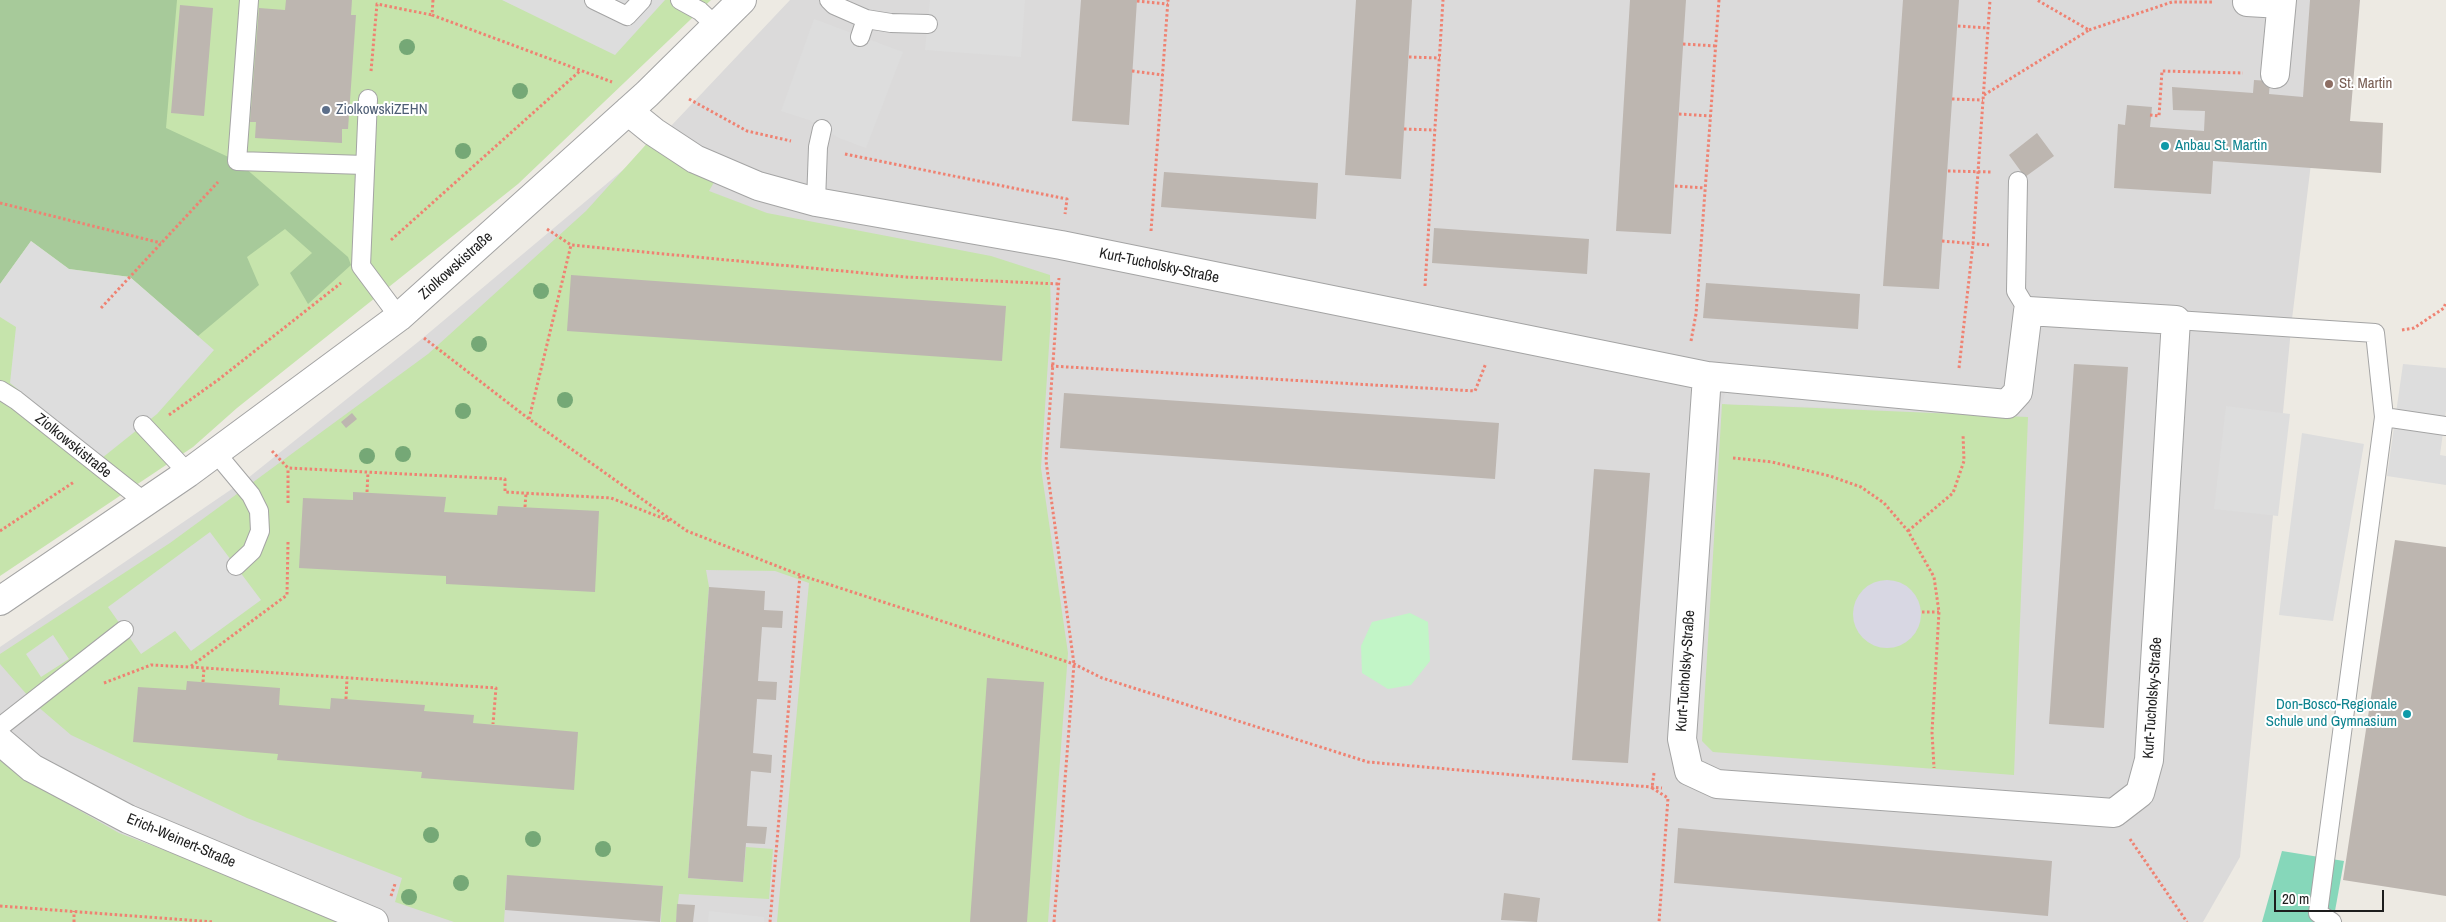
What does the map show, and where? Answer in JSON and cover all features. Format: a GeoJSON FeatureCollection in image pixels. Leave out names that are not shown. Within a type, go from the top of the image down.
{"type":"FeatureCollection","features":[{"type":"Feature","properties":{"kind":"street","name":"Ziolkowskistraße"},"geometry":{"type":"LineString","coordinates":[[0,601],[146,503],[250,429],[399,317],[637,103],[717,27],[742,0]]}},
{"type":"Feature","properties":{"kind":"street"},"geometry":{"type":"LineString","coordinates":[[2247,2],[2282,2],[2275,74]]}},
{"type":"Feature","properties":{"kind":"street","name":"Kurt-Tucholsky-Straße"},"geometry":{"type":"LineString","coordinates":[[637,103],[654,132],[695,159],[758,186],[816,202],[1061,246],[1697,374],[2007,404],[2018,392],[2028,311]]}},
{"type":"Feature","properties":{"kind":"street"},"geometry":{"type":"LineString","coordinates":[[2028,311],[2176,320]]}},
{"type":"Feature","properties":{"kind":"street","name":"Kurt-Tucholsky-Straße"},"geometry":{"type":"LineString","coordinates":[[1697,374],[1700,455],[1682,739],[1689,771],[1717,784],[2114,813],[2140,793],[2149,760],[2176,320]]}},
{"type":"Feature","properties":{"kind":"street","name":"Erich-Weinert-Straße"},"geometry":{"type":"LineString","coordinates":[[0,741],[32,768],[128,819],[374,922]]}},
{"type":"Feature","properties":{"kind":"lane"},"geometry":{"type":"LineString","coordinates":[[248,0],[237,161],[365,165]]}},
{"type":"Feature","properties":{"kind":"lane"},"geometry":{"type":"LineString","coordinates":[[594,0],[627,16],[642,0]]}},
{"type":"Feature","properties":{"kind":"lane"},"geometry":{"type":"LineString","coordinates":[[680,0],[700,11],[717,27]]}},
{"type":"Feature","properties":{"kind":"lane"},"geometry":{"type":"LineString","coordinates":[[829,0],[834,5],[866,19],[891,23],[928,24]]}},
{"type":"Feature","properties":{"kind":"lane"},"geometry":{"type":"LineString","coordinates":[[860,37],[866,19]]}},
{"type":"Feature","properties":{"kind":"lane"},"geometry":{"type":"LineString","coordinates":[[368,99],[361,266],[399,317]]}},
{"type":"Feature","properties":{"kind":"lane"},"geometry":{"type":"LineString","coordinates":[[816,202],[818,147],[822,128]]}},
{"type":"Feature","properties":{"kind":"lane"},"geometry":{"type":"LineString","coordinates":[[2018,181],[2016,291],[2028,311]]}},
{"type":"Feature","properties":{"kind":"lane"},"geometry":{"type":"LineString","coordinates":[[2176,320],[2375,333],[2384,417],[2318,913],[2332,922]]}},
{"type":"Feature","properties":{"kind":"lane","name":"Ziolkowskistraße"},"geometry":{"type":"LineString","coordinates":[[0,390],[16,400],[146,503]]}},
{"type":"Feature","properties":{"kind":"lane"},"geometry":{"type":"LineString","coordinates":[[2384,417],[2446,426]]}},
{"type":"Feature","properties":{"kind":"lane"},"geometry":{"type":"LineString","coordinates":[[146,427],[188,473]]}},
{"type":"Feature","properties":{"kind":"lane"},"geometry":{"type":"LineString","coordinates":[[216,453],[251,495],[259,511],[260,531],[252,551],[236,566]]}},
{"type":"Feature","properties":{"kind":"lane"},"geometry":{"type":"LineString","coordinates":[[0,727],[124,630]]}},
{"type":"Feature","properties":{"kind":"path"},"geometry":{"type":"LineString","coordinates":[[432,15],[433,0]]}},
{"type":"Feature","properties":{"kind":"path"},"geometry":{"type":"LineString","coordinates":[[1423,320],[1443,0]]}},
{"type":"Feature","properties":{"kind":"path"},"geometry":{"type":"LineString","coordinates":[[1697,374],[1696,314],[1719,0]]}},
{"type":"Feature","properties":{"kind":"path"},"geometry":{"type":"LineString","coordinates":[[1908,531],[1953,493],[1964,461],[1963,433],[1958,414],[1958,378],[1973,244],[1990,0]]}},
{"type":"Feature","properties":{"kind":"path"},"geometry":{"type":"LineString","coordinates":[[2037,0],[2089,30]]}},
{"type":"Feature","properties":{"kind":"path"},"geometry":{"type":"LineString","coordinates":[[2166,0],[2172,2],[2247,2]]}},
{"type":"Feature","properties":{"kind":"path"},"geometry":{"type":"LineString","coordinates":[[1137,1],[1168,2],[1149,264]]}},
{"type":"Feature","properties":{"kind":"path"},"geometry":{"type":"LineString","coordinates":[[1952,99],[1983,98],[2089,30],[2172,2]]}},
{"type":"Feature","properties":{"kind":"path"},"geometry":{"type":"LineString","coordinates":[[368,99],[377,4],[432,15],[581,70],[637,103]]}},
{"type":"Feature","properties":{"kind":"path"},"geometry":{"type":"LineString","coordinates":[[1958,26],[1988,28]]}},
{"type":"Feature","properties":{"kind":"path"},"geometry":{"type":"LineString","coordinates":[[1683,44],[1716,46]]}},
{"type":"Feature","properties":{"kind":"path"},"geometry":{"type":"LineString","coordinates":[[1409,57],[1440,58]]}},
{"type":"Feature","properties":{"kind":"path"},"geometry":{"type":"LineString","coordinates":[[146,427],[218,380],[323,298],[581,70]]}},
{"type":"Feature","properties":{"kind":"path"},"geometry":{"type":"LineString","coordinates":[[1132,71],[1163,75]]}},
{"type":"Feature","properties":{"kind":"path"},"geometry":{"type":"LineString","coordinates":[[2150,115],[2160,116],[2162,71],[2275,74]]}},
{"type":"Feature","properties":{"kind":"path"},"geometry":{"type":"LineString","coordinates":[[668,74],[690,101],[746,131],[872,161],[1067,199],[1051,366],[1046,461],[1074,664],[1054,922]]}},
{"type":"Feature","properties":{"kind":"path"},"geometry":{"type":"LineString","coordinates":[[1679,114],[1711,116]]}},
{"type":"Feature","properties":{"kind":"path"},"geometry":{"type":"LineString","coordinates":[[1404,128],[1435,130]]}},
{"type":"Feature","properties":{"kind":"path"},"geometry":{"type":"LineString","coordinates":[[101,308],[237,161]]}},
{"type":"Feature","properties":{"kind":"path"},"geometry":{"type":"LineString","coordinates":[[1948,170],[1977,172]]}},
{"type":"Feature","properties":{"kind":"path"},"geometry":{"type":"LineString","coordinates":[[1675,186],[1706,188]]}},
{"type":"Feature","properties":{"kind":"path"},"geometry":{"type":"LineString","coordinates":[[0,203],[161,243]]}},
{"type":"Feature","properties":{"kind":"path"},"geometry":{"type":"LineString","coordinates":[[523,205],[544,227],[571,246],[905,276],[1059,284]]}},
{"type":"Feature","properties":{"kind":"path"},"geometry":{"type":"LineString","coordinates":[[1942,241],[1973,244]]}},
{"type":"Feature","properties":{"kind":"path"},"geometry":{"type":"LineString","coordinates":[[529,418],[571,246]]}},
{"type":"Feature","properties":{"kind":"path"},"geometry":{"type":"LineString","coordinates":[[2375,333],[2414,328],[2444,308],[2446,302]]}},
{"type":"Feature","properties":{"kind":"path"},"geometry":{"type":"LineString","coordinates":[[399,317],[529,418],[687,531],[800,575],[1074,664],[1102,678],[1368,762],[1652,788]]}},
{"type":"Feature","properties":{"kind":"path"},"geometry":{"type":"LineString","coordinates":[[1051,366],[1475,391],[1497,335]]}},
{"type":"Feature","properties":{"kind":"path"},"geometry":{"type":"LineString","coordinates":[[250,429],[288,468],[505,479],[505,492],[611,498],[676,523]]}},
{"type":"Feature","properties":{"kind":"path"},"geometry":{"type":"LineString","coordinates":[[1700,455],[1772,462],[1830,476],[1861,487],[1884,503],[1908,531],[1934,577],[1939,612],[1932,732],[1934,769]]}},
{"type":"Feature","properties":{"kind":"path"},"geometry":{"type":"LineString","coordinates":[[0,531],[98,466]]}},
{"type":"Feature","properties":{"kind":"path"},"geometry":{"type":"LineString","coordinates":[[288,468],[288,507]]}},
{"type":"Feature","properties":{"kind":"path"},"geometry":{"type":"LineString","coordinates":[[367,492],[368,472]]}},
{"type":"Feature","properties":{"kind":"path"},"geometry":{"type":"LineString","coordinates":[[525,508],[526,493]]}},
{"type":"Feature","properties":{"kind":"path"},"geometry":{"type":"LineString","coordinates":[[190,667],[287,595],[288,536]]}},
{"type":"Feature","properties":{"kind":"path"},"geometry":{"type":"LineString","coordinates":[[770,922],[800,575]]}},
{"type":"Feature","properties":{"kind":"path"},"geometry":{"type":"LineString","coordinates":[[1922,612],[1939,612]]}},
{"type":"Feature","properties":{"kind":"path"},"geometry":{"type":"LineString","coordinates":[[96,686],[151,665],[496,688],[493,724]]}},
{"type":"Feature","properties":{"kind":"path"},"geometry":{"type":"LineString","coordinates":[[203,682],[204,668]]}},
{"type":"Feature","properties":{"kind":"path"},"geometry":{"type":"LineString","coordinates":[[346,699],[347,678]]}},
{"type":"Feature","properties":{"kind":"path"},"geometry":{"type":"LineString","coordinates":[[2114,813],[2187,922]]}},
{"type":"Feature","properties":{"kind":"path"},"geometry":{"type":"LineString","coordinates":[[0,906],[214,922]]}},
{"type":"Feature","properties":{"kind":"path"},"geometry":{"type":"LineString","coordinates":[[74,911],[74,922]]}},
{"type":"Feature","properties":{"kind":"path"},"geometry":{"type":"LineString","coordinates":[[150,922],[151,917]]}},
{"type":"Feature","properties":{"kind":"shaded area"},"geometry":{"type":"Polygon","coordinates":[[[502,0],[665,0],[615,55],[502,0]]]}},
{"type":"Feature","properties":{"kind":"shaded area"},"geometry":{"type":"Polygon","coordinates":[[[790,0],[2331,0],[2292,319],[2240,857],[2203,922],[0,922],[0,647],[248,478],[418,342],[654,144],[790,0]]]}},
{"type":"Feature","properties":{"kind":"shaded area"},"geometry":{"type":"Polygon","coordinates":[[[930,0],[1025,0],[1021,57],[925,50],[930,0]]]}},
{"type":"Feature","properties":{"kind":"shaded area"},"geometry":{"type":"Polygon","coordinates":[[[814,19],[903,52],[866,148],[839,138],[809,120],[781,111],[814,19]]]}},
{"type":"Feature","properties":{"kind":"shaded area"},"geometry":{"type":"Polygon","coordinates":[[[31,241],[69,269],[130,277],[214,350],[157,414],[102,458],[10,383],[16,327],[0,317],[0,284],[31,241]]]}},
{"type":"Feature","properties":{"kind":"shaded area"},"geometry":{"type":"Polygon","coordinates":[[[2403,364],[2446,368],[2446,410],[2440,455],[2446,456],[2446,485],[2387,476],[2403,364]]]}},
{"type":"Feature","properties":{"kind":"shaded area"},"geometry":{"type":"Polygon","coordinates":[[[1729,379],[1958,412],[1722,404],[1729,379]]]}},
{"type":"Feature","properties":{"kind":"shaded area"},"geometry":{"type":"Polygon","coordinates":[[[2226,406],[2290,414],[2278,516],[2214,509],[2226,406]]]}},
{"type":"Feature","properties":{"kind":"shaded area"},"geometry":{"type":"Polygon","coordinates":[[[2302,433],[2364,444],[2333,621],[2279,615],[2302,433]]]}},
{"type":"Feature","properties":{"kind":"shaded area"},"geometry":{"type":"Polygon","coordinates":[[[210,532],[261,600],[191,651],[175,631],[141,654],[108,607],[210,532]]]}},
{"type":"Feature","properties":{"kind":"shaded area"},"geometry":{"type":"Polygon","coordinates":[[[1887,580],[1900,583],[1911,590],[1918,601],[1921,614],[1918,627],[1911,638],[1900,645],[1887,648],[1874,645],[1863,638],[1856,627],[1853,614],[1856,601],[1863,590],[1874,583],[1887,580]]]}},
{"type":"Feature","properties":{"kind":"shaded area"},"geometry":{"type":"Polygon","coordinates":[[[53,635],[69,659],[41,677],[26,654],[53,635]]]}},
{"type":"Feature","properties":{"kind":"shaded area"},"geometry":{"type":"Polygon","coordinates":[[[709,911],[764,917],[764,922],[708,922],[709,911]]]}},
{"type":"Feature","properties":{"kind":"green space"},"geometry":{"type":"Polygon","coordinates":[[[0,0],[711,0],[518,184],[237,408],[193,447],[0,576],[0,0]]]}},
{"type":"Feature","properties":{"kind":"green space"},"geometry":{"type":"Polygon","coordinates":[[[0,0],[177,0],[166,128],[237,161],[348,257],[351,265],[308,304],[290,273],[312,253],[285,229],[247,257],[259,285],[198,336],[130,277],[69,269],[31,241],[0,284],[0,0]]]}},
{"type":"Feature","properties":{"kind":"green space"},"geometry":{"type":"Polygon","coordinates":[[[651,139],[717,177],[709,191],[767,213],[991,256],[1050,275],[1051,316],[1041,468],[1068,653],[1048,922],[777,922],[809,583],[775,571],[706,570],[709,587],[688,878],[743,882],[746,847],[773,849],[769,899],[679,894],[676,922],[661,922],[662,886],[507,876],[504,922],[454,922],[395,902],[402,878],[247,818],[71,735],[36,705],[0,664],[0,654],[170,543],[428,354],[586,211],[651,139]]]}},
{"type":"Feature","properties":{"kind":"green space"},"geometry":{"type":"Polygon","coordinates":[[[1722,404],[2028,417],[2014,775],[1713,752],[1702,741],[1722,404]]]}},
{"type":"Feature","properties":{"kind":"green space"},"geometry":{"type":"Polygon","coordinates":[[[1410,613],[1428,622],[1430,661],[1411,685],[1388,689],[1362,673],[1361,646],[1372,622],[1410,613]]]}},
{"type":"Feature","properties":{"kind":"green space"},"geometry":{"type":"Polygon","coordinates":[[[0,760],[26,780],[119,833],[277,893],[340,922],[0,922],[0,760]]]}},
{"type":"Feature","properties":{"kind":"green space"},"geometry":{"type":"Polygon","coordinates":[[[2282,851],[2344,861],[2333,922],[2262,922],[2282,851]]]}},
{"type":"Feature","properties":{"kind":"building"},"geometry":{"type":"Polygon","coordinates":[[[286,0],[352,0],[351,15],[356,15],[348,129],[342,129],[342,143],[255,138],[256,122],[250,122],[259,8],[285,10],[286,0]]]}},
{"type":"Feature","properties":{"kind":"building"},"geometry":{"type":"Polygon","coordinates":[[[1081,0],[1137,0],[1129,125],[1072,121],[1081,0]]]}},
{"type":"Feature","properties":{"kind":"building"},"geometry":{"type":"Polygon","coordinates":[[[1356,0],[1412,0],[1401,179],[1345,175],[1356,0]]]}},
{"type":"Feature","properties":{"kind":"building"},"geometry":{"type":"Polygon","coordinates":[[[1630,0],[1686,0],[1671,234],[1616,231],[1630,0]]]}},
{"type":"Feature","properties":{"kind":"building"},"geometry":{"type":"Polygon","coordinates":[[[1903,0],[1959,0],[1939,289],[1883,286],[1903,0]]]}},
{"type":"Feature","properties":{"kind":"building","name":"St. Martin"},"geometry":{"type":"Polygon","coordinates":[[[2310,0],[2360,0],[2350,121],[2383,123],[2381,173],[2213,161],[2211,194],[2114,188],[2118,124],[2125,125],[2127,105],[2152,107],[2150,127],[2204,131],[2205,111],[2173,110],[2172,87],[2253,93],[2254,80],[2270,81],[2269,94],[2303,97],[2310,0]]]}},
{"type":"Feature","properties":{"kind":"building"},"geometry":{"type":"Polygon","coordinates":[[[180,5],[213,8],[204,116],[171,113],[180,5]]]}},
{"type":"Feature","properties":{"kind":"building"},"geometry":{"type":"Polygon","coordinates":[[[2037,133],[2054,156],[2025,177],[2009,155],[2037,133]]]}},
{"type":"Feature","properties":{"kind":"building"},"geometry":{"type":"Polygon","coordinates":[[[1164,172],[1318,183],[1316,219],[1161,207],[1164,172]]]}},
{"type":"Feature","properties":{"kind":"building"},"geometry":{"type":"Polygon","coordinates":[[[1434,228],[1589,239],[1587,274],[1432,263],[1434,228]]]}},
{"type":"Feature","properties":{"kind":"building"},"geometry":{"type":"Polygon","coordinates":[[[571,275],[1006,306],[1002,361],[567,331],[571,275]]]}},
{"type":"Feature","properties":{"kind":"building"},"geometry":{"type":"Polygon","coordinates":[[[1706,283],[1860,294],[1858,329],[1703,318],[1706,283]]]}},
{"type":"Feature","properties":{"kind":"building"},"geometry":{"type":"Polygon","coordinates":[[[2074,364],[2128,367],[2104,728],[2049,724],[2074,364]]]}},
{"type":"Feature","properties":{"kind":"building"},"geometry":{"type":"Polygon","coordinates":[[[1064,393],[1499,423],[1495,479],[1060,448],[1064,393]]]}},
{"type":"Feature","properties":{"kind":"building"},"geometry":{"type":"Polygon","coordinates":[[[352,413],[357,419],[346,428],[341,422],[352,413]]]}},
{"type":"Feature","properties":{"kind":"building"},"geometry":{"type":"Polygon","coordinates":[[[1594,469],[1650,473],[1628,763],[1572,760],[1594,469]]]}},
{"type":"Feature","properties":{"kind":"building"},"geometry":{"type":"Polygon","coordinates":[[[353,492],[446,497],[444,512],[497,515],[498,506],[599,511],[595,592],[446,584],[446,576],[299,568],[303,498],[353,500],[353,492]]]}},
{"type":"Feature","properties":{"kind":"building","name":"Don-Bosco-Regionale Schule und Gymnasium"},"geometry":{"type":"Polygon","coordinates":[[[2395,540],[2446,547],[2446,896],[2343,880],[2395,540]]]}},
{"type":"Feature","properties":{"kind":"building"},"geometry":{"type":"Polygon","coordinates":[[[709,587],[765,591],[764,610],[783,611],[782,628],[762,627],[758,681],[777,682],[776,700],[757,699],[753,753],[772,755],[771,773],[751,771],[747,826],[767,827],[765,844],[746,843],[743,882],[688,878],[709,587]]]}},
{"type":"Feature","properties":{"kind":"building"},"geometry":{"type":"Polygon","coordinates":[[[987,678],[1044,682],[1027,922],[970,922],[987,678]]]}},
{"type":"Feature","properties":{"kind":"building"},"geometry":{"type":"Polygon","coordinates":[[[187,681],[280,688],[279,705],[330,709],[331,698],[425,705],[424,711],[474,715],[473,723],[578,732],[574,790],[421,778],[422,772],[277,760],[278,754],[133,742],[138,687],[186,690],[187,681]]]}},
{"type":"Feature","properties":{"kind":"building"},"geometry":{"type":"Polygon","coordinates":[[[1678,828],[2052,861],[2048,916],[1674,883],[1678,828]]]}},
{"type":"Feature","properties":{"kind":"building"},"geometry":{"type":"Polygon","coordinates":[[[507,875],[663,886],[660,922],[505,910],[507,875]]]}},
{"type":"Feature","properties":{"kind":"building"},"geometry":{"type":"Polygon","coordinates":[[[1504,893],[1540,898],[1537,922],[1501,920],[1504,893]]]}},
{"type":"Feature","properties":{"kind":"building"},"geometry":{"type":"Polygon","coordinates":[[[677,904],[695,905],[693,922],[676,922],[677,904]]]}},
{"type":"Feature","properties":{"kind":"place","name":"St. Martin"},"geometry":{"type":"Point","coordinates":[2329,84]}},
{"type":"Feature","properties":{"kind":"place","name":"ZiolkowskiZEHN"},"geometry":{"type":"Point","coordinates":[326,110]}},
{"type":"Feature","properties":{"kind":"place","name":"Anbau St. Martin"},"geometry":{"type":"Point","coordinates":[2165,146]}},
{"type":"Feature","properties":{"kind":"place","name":"Don-Bosco-Regionale Schule und Gymnasium"},"geometry":{"type":"Point","coordinates":[2407,714]}}]}
